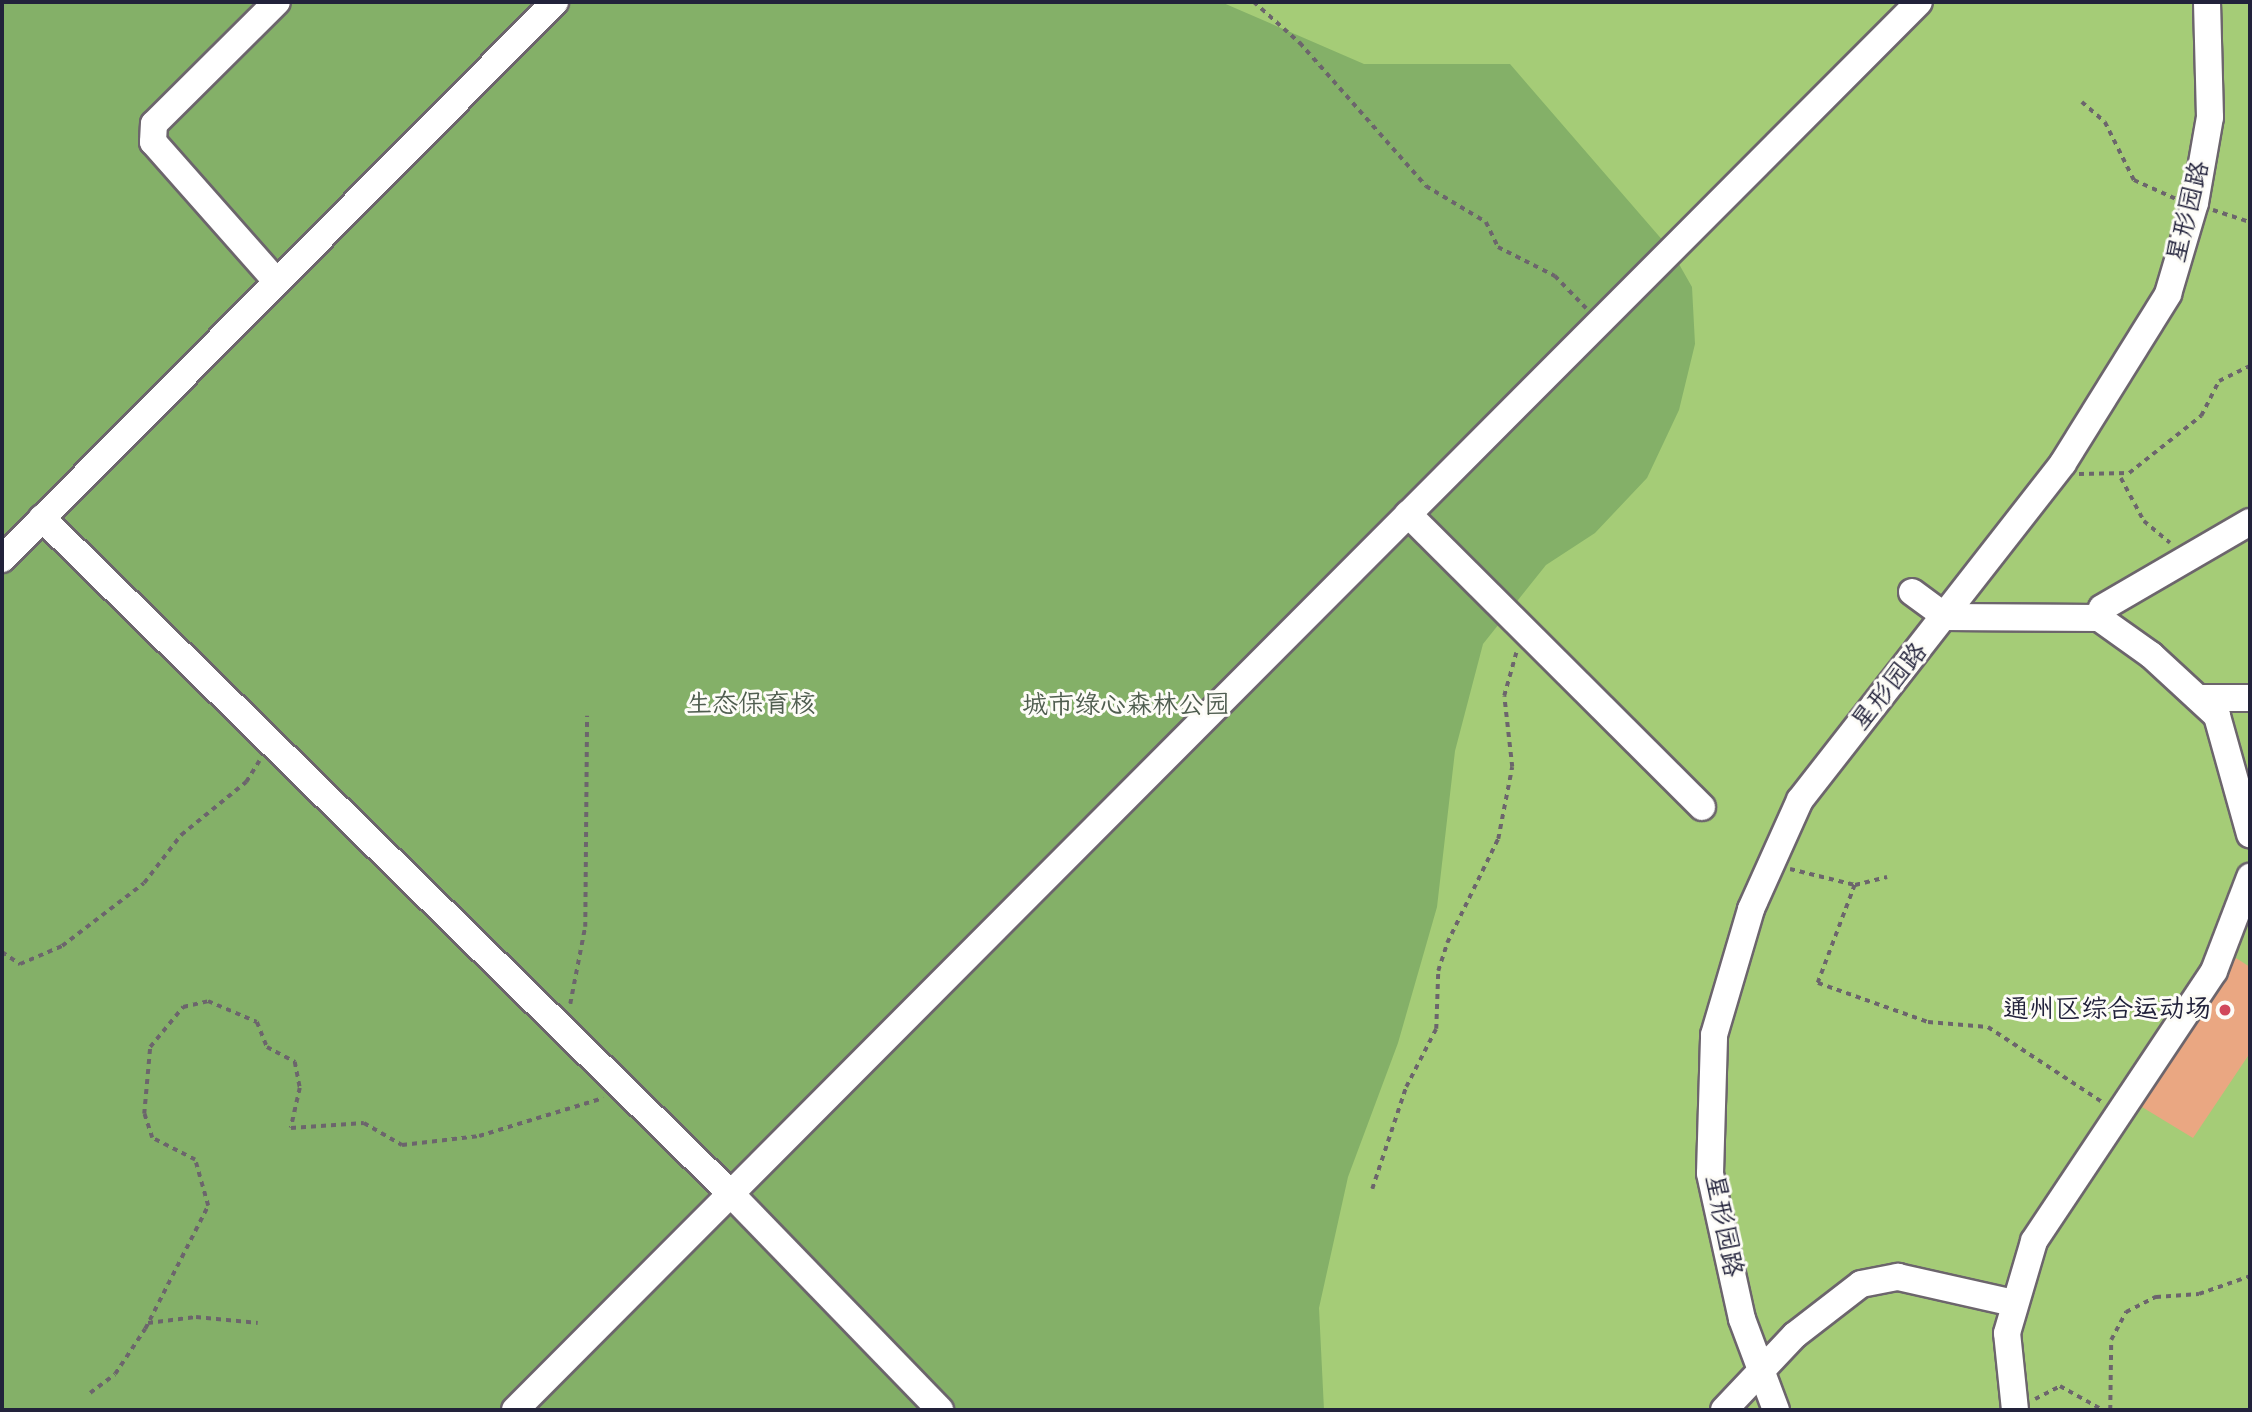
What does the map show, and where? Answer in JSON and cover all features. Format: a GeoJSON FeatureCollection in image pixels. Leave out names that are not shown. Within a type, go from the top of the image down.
{"type":"FeatureCollection","features":[{"type":"Feature","properties":{"kind":"street"},"geometry":{"type":"LineString","coordinates":[[277,282],[153,142],[154,124],[278,2]]}},
{"type":"Feature","properties":{"kind":"street"},"geometry":{"type":"LineString","coordinates":[[2,559],[555,2]]}},
{"type":"Feature","properties":{"kind":"street"},"geometry":{"type":"LineString","coordinates":[[514,1410],[1919,2]]}},
{"type":"Feature","properties":{"kind":"street","name":"星形园路"},"geometry":{"type":"LineString","coordinates":[[1776,1410],[1742,1319],[1710,1173],[1714,1035],[1751,909],[1800,800],[1946,617],[2063,463],[2168,294],[2195,203],[2210,117],[2207,2]]}},
{"type":"Feature","properties":{"kind":"street"},"geometry":{"type":"LineString","coordinates":[[1408,514],[1702,807]]}},
{"type":"Feature","properties":{"kind":"street"},"geometry":{"type":"LineString","coordinates":[[42,518],[730,1193],[940,1410]]}},
{"type":"Feature","properties":{"kind":"street"},"geometry":{"type":"LineString","coordinates":[[2099,618],[2102,607],[2250,522]]}},
{"type":"Feature","properties":{"kind":"street"},"geometry":{"type":"LineString","coordinates":[[1912,592],[1946,617],[2099,618],[2202,698],[2229,744],[2250,834]]}},
{"type":"Feature","properties":{"kind":"street"},"geometry":{"type":"LineString","coordinates":[[2202,698],[2250,698]]}},
{"type":"Feature","properties":{"kind":"street"},"geometry":{"type":"LineString","coordinates":[[2015,1409],[2005,1360],[2012,1303],[2034,1241],[2214,971],[2250,877]]}},
{"type":"Feature","properties":{"kind":"street"},"geometry":{"type":"LineString","coordinates":[[1724,1410],[1761,1369],[1828,1305],[1861,1284],[1898,1277],[2012,1303]]}},
{"type":"Feature","properties":{"kind":"path"},"geometry":{"type":"LineString","coordinates":[[1254,2],[1300,43],[1426,186],[1486,222],[1498,247],[1566,284],[1599,323]]}},
{"type":"Feature","properties":{"kind":"path"},"geometry":{"type":"LineString","coordinates":[[2082,102],[2105,122],[2134,180],[2250,222]]}},
{"type":"Feature","properties":{"kind":"path"},"geometry":{"type":"LineString","coordinates":[[2063,463],[2085,476],[2121,477],[2197,420],[2220,381],[2250,366]]}},
{"type":"Feature","properties":{"kind":"path"},"geometry":{"type":"LineString","coordinates":[[2121,477],[2144,521],[2187,559]]}},
{"type":"Feature","properties":{"kind":"path"},"geometry":{"type":"LineString","coordinates":[[1372,1189],[1406,1087],[1436,1029],[1437,981],[1447,943],[1498,839],[1512,767],[1504,696],[1526,632]]}},
{"type":"Feature","properties":{"kind":"path"},"geometry":{"type":"LineString","coordinates":[[564,1030],[585,927],[587,716]]}},
{"type":"Feature","properties":{"kind":"path"},"geometry":{"type":"LineString","coordinates":[[2,951],[20,964],[38,960],[144,883],[181,835],[246,782],[268,739]]}},
{"type":"Feature","properties":{"kind":"path"},"geometry":{"type":"LineString","coordinates":[[1771,864],[1855,885],[1887,877]]}},
{"type":"Feature","properties":{"kind":"path"},"geometry":{"type":"LineString","coordinates":[[1855,885],[1818,983],[1928,1022],[1988,1027],[2119,1113]]}},
{"type":"Feature","properties":{"kind":"path"},"geometry":{"type":"LineString","coordinates":[[90,1394],[115,1374],[148,1323],[208,1206],[195,1160],[152,1138],[144,1114],[150,1047],[183,1007],[208,1001],[257,1022],[267,1048],[295,1062],[300,1088],[291,1128],[364,1123],[402,1145],[479,1136],[624,1088]]}},
{"type":"Feature","properties":{"kind":"path"},"geometry":{"type":"LineString","coordinates":[[2110,1410],[2112,1340],[2126,1312],[2156,1297],[2199,1294],[2250,1276]]}},
{"type":"Feature","properties":{"kind":"path"},"geometry":{"type":"LineString","coordinates":[[148,1323],[195,1317],[258,1323]]}},
{"type":"Feature","properties":{"kind":"path"},"geometry":{"type":"LineString","coordinates":[[2015,1409],[2060,1386],[2104,1410]]}},
{"type":"Feature","properties":{"kind":"green space","name":"生态保育核"},"geometry":{"type":"Polygon","coordinates":[[[2,2],[2250,2],[2250,1410],[2,1410],[2,2]]]}},
{"type":"Feature","properties":{"kind":"green space","name":"生态保育核"},"geometry":{"type":"Polygon","coordinates":[[[2,2],[1221,2],[1364,64],[1510,64],[1671,250],[1692,287],[1695,344],[1679,410],[1647,478],[1595,533],[1546,565],[1483,644],[1455,751],[1437,907],[1398,1043],[1348,1177],[1319,1308],[1324,1410],[2,1410],[2,2]]]}},
{"type":"Feature","properties":{"kind":"building","name":"通州区综合运动场"},"geometry":{"type":"Polygon","coordinates":[[[2236,958],[2250,967],[2250,1053],[2193,1138],[2142,1107],[2236,958]]]}},
{"type":"Feature","properties":{"kind":"place","name":"通州区综合运动场"},"geometry":{"type":"Point","coordinates":[2225,1010]}},
{"type":"Feature","properties":{"kind":"park label","name":"城市绿心森林公园"},"geometry":{"type":"Point","coordinates":[1126,706]}}]}
